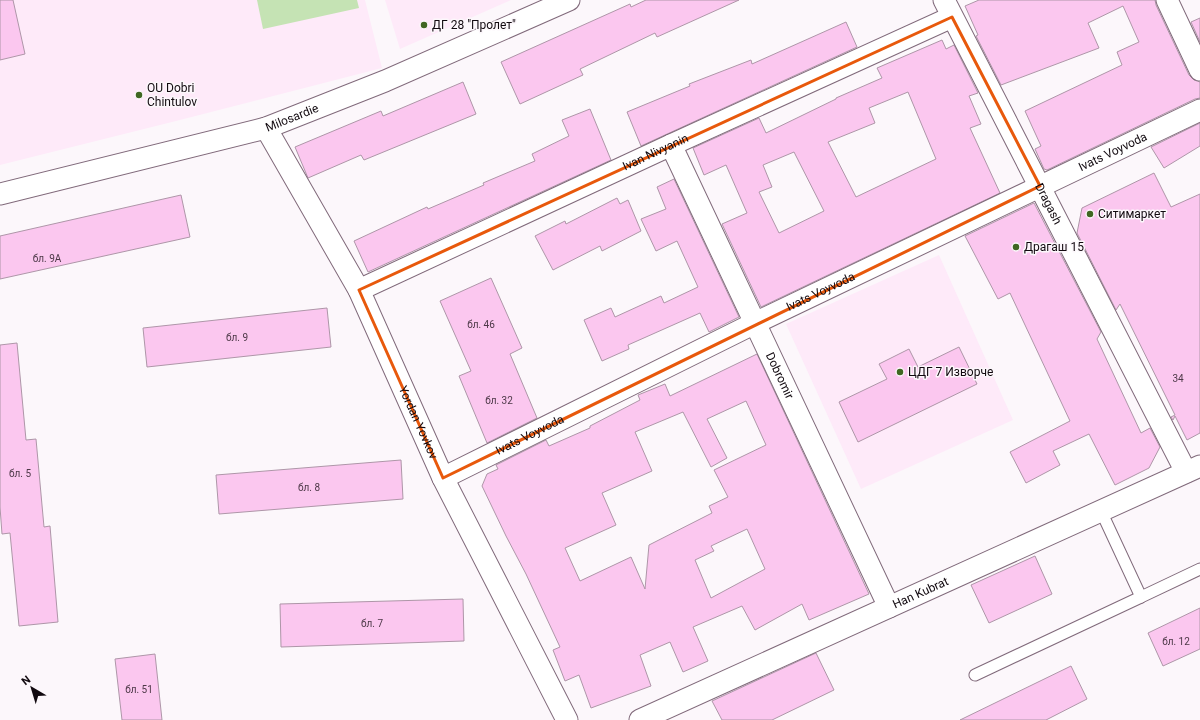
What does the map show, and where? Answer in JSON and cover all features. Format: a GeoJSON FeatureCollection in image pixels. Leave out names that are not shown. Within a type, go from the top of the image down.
{"type":"FeatureCollection","features":[{"type":"Feature","properties":{"kind":"street","name":"Milosardie"},"geometry":{"type":"LineString","coordinates":[[0,194],[266,128],[385,81],[569,0]]}},
{"type":"Feature","properties":{"kind":"street"},"geometry":{"type":"LineString","coordinates":[[1167,0],[1200,70]]}},
{"type":"Feature","properties":{"kind":"street","name":"Ivan Nivyanin"},"geometry":{"type":"LineString","coordinates":[[359,290],[671,145],[948,8]]}},
{"type":"Feature","properties":{"kind":"street","name":"Dragash"},"geometry":{"type":"LineString","coordinates":[[948,8],[1040,186],[1193,469]]}},
{"type":"Feature","properties":{"kind":"street","name":"Ivats Voyvoda"},"geometry":{"type":"LineString","coordinates":[[443,478],[755,323],[1200,110]]}},
{"type":"Feature","properties":{"kind":"street","name":"Yordan Yovkov"},"geometry":{"type":"LineString","coordinates":[[266,128],[359,290],[443,478],[567,720]]}},
{"type":"Feature","properties":{"kind":"street","name":"Dobromir"},"geometry":{"type":"LineString","coordinates":[[671,145],[889,607]]}},
{"type":"Feature","properties":{"kind":"street","name":"Han Kubrat"},"geometry":{"type":"LineString","coordinates":[[640,720],[1193,469]]}},
{"type":"Feature","properties":{"kind":"lane"},"geometry":{"type":"LineString","coordinates":[[1101,511],[1141,597]]}},
{"type":"Feature","properties":{"kind":"lane"},"geometry":{"type":"LineString","coordinates":[[975,675],[1200,570]]}},
{"type":"Feature","properties":{"kind":"highlighted area"},"geometry":{"type":"Polygon","coordinates":[[[952,17],[1040,186],[443,478],[359,290],[952,17]]]}},
{"type":"Feature","properties":{"kind":"shaded area","name":"OU Dobri Chintulov"},"geometry":{"type":"Polygon","coordinates":[[[0,0],[365,0],[382,68],[0,165],[0,0]]]}},
{"type":"Feature","properties":{"kind":"shaded area","name":"ДГ 28 \"Пролет\""},"geometry":{"type":"Polygon","coordinates":[[[385,0],[511,0],[400,49],[385,0]]]}},
{"type":"Feature","properties":{"kind":"shaded area","name":"ЦДГ 7 Изворче"},"geometry":{"type":"Polygon","coordinates":[[[939,255],[1013,420],[861,489],[786,324],[939,255]]]}},
{"type":"Feature","properties":{"kind":"green space"},"geometry":{"type":"Polygon","coordinates":[[[257,0],[357,0],[359,8],[263,29],[257,0]]]}},
{"type":"Feature","properties":{"kind":"building"},"geometry":{"type":"Polygon","coordinates":[[[0,0],[13,0],[25,54],[0,60],[0,0]]]}},
{"type":"Feature","properties":{"kind":"building"},"geometry":{"type":"Polygon","coordinates":[[[646,0],[739,0],[657,37],[655,33],[580,69],[583,75],[520,104],[501,62],[630,4],[631,7],[646,0]]]}},
{"type":"Feature","properties":{"kind":"building"},"geometry":{"type":"Polygon","coordinates":[[[979,0],[1155,0],[1189,75],[1194,80],[1200,82],[1200,98],[1195,99],[1047,170],[1044,169],[1035,149],[1041,146],[1025,111],[1122,65],[1117,52],[1139,42],[1123,6],[1088,23],[1099,48],[1001,85],[976,36],[978,35],[965,6],[979,0]]]}},
{"type":"Feature","properties":{"kind":"building"},"geometry":{"type":"Polygon","coordinates":[[[1200,18],[1200,42],[1191,22],[1200,18]]]}},
{"type":"Feature","properties":{"kind":"building"},"geometry":{"type":"Polygon","coordinates":[[[846,22],[857,47],[641,146],[627,112],[690,86],[689,84],[751,60],[752,64],[846,22]]]}},
{"type":"Feature","properties":{"kind":"building"},"geometry":{"type":"Polygon","coordinates":[[[942,40],[946,49],[954,45],[978,93],[969,96],[981,124],[970,128],[1000,193],[761,307],[722,224],[747,213],[726,165],[704,175],[693,148],[759,118],[766,133],[836,98],[882,78],[877,68],[942,40]],[[908,92],[869,108],[875,123],[828,142],[856,197],[936,159],[908,92]],[[794,152],[763,165],[772,187],[759,192],[779,233],[824,211],[794,152]]]}},
{"type":"Feature","properties":{"kind":"building"},"geometry":{"type":"Polygon","coordinates":[[[463,82],[476,114],[364,160],[361,155],[308,178],[295,147],[381,111],[383,116],[463,82]]]}},
{"type":"Feature","properties":{"kind":"building"},"geometry":{"type":"Polygon","coordinates":[[[590,109],[611,160],[368,272],[354,241],[427,207],[428,209],[484,185],[483,183],[535,161],[532,154],[569,136],[562,120],[590,109]]]}},
{"type":"Feature","properties":{"kind":"building"},"geometry":{"type":"Polygon","coordinates":[[[1200,123],[1200,146],[1164,168],[1151,147],[1200,123]]]}},
{"type":"Feature","properties":{"kind":"building"},"geometry":{"type":"Polygon","coordinates":[[[1154,173],[1171,207],[1200,194],[1200,433],[1187,440],[1175,416],[1173,420],[1171,417],[1175,415],[1120,304],[1116,310],[1077,233],[1082,208],[1154,173]]]}},
{"type":"Feature","properties":{"kind":"building"},"geometry":{"type":"Polygon","coordinates":[[[674,179],[739,317],[709,332],[700,313],[628,345],[629,349],[602,361],[584,320],[611,308],[615,317],[661,296],[664,303],[698,287],[677,241],[656,251],[641,219],[666,209],[657,187],[674,179]]]}},
{"type":"Feature","properties":{"kind":"building"},"geometry":{"type":"Polygon","coordinates":[[[181,195],[190,237],[0,279],[0,236],[181,195]]]}},
{"type":"Feature","properties":{"kind":"building"},"geometry":{"type":"Polygon","coordinates":[[[617,198],[620,204],[628,200],[641,231],[602,251],[600,246],[553,270],[535,236],[565,221],[566,224],[617,198]]]}},
{"type":"Feature","properties":{"kind":"building"},"geometry":{"type":"Polygon","coordinates":[[[1034,203],[1101,332],[1097,339],[1141,433],[1150,428],[1160,447],[1149,468],[1115,485],[1089,434],[1053,451],[1060,465],[1026,483],[1010,452],[1070,421],[1010,293],[998,299],[965,236],[1034,203]]]}},
{"type":"Feature","properties":{"kind":"building"},"geometry":{"type":"Polygon","coordinates":[[[491,278],[522,348],[510,354],[537,418],[487,443],[459,376],[471,371],[440,301],[491,278]]]}},
{"type":"Feature","properties":{"kind":"building"},"geometry":{"type":"Polygon","coordinates":[[[327,308],[331,347],[147,367],[143,328],[327,308]]]}},
{"type":"Feature","properties":{"kind":"building"},"geometry":{"type":"Polygon","coordinates":[[[17,343],[26,440],[36,439],[44,527],[50,526],[58,622],[19,626],[10,533],[2,534],[0,507],[0,345],[17,343]]]}},
{"type":"Feature","properties":{"kind":"building"},"geometry":{"type":"Polygon","coordinates":[[[959,347],[977,384],[858,442],[839,402],[887,379],[879,364],[909,349],[918,367],[959,347]]]}},
{"type":"Feature","properties":{"kind":"building"},"geometry":{"type":"Polygon","coordinates":[[[757,354],[869,594],[809,620],[802,604],[755,630],[742,606],[693,627],[708,661],[683,672],[670,642],[640,655],[651,686],[591,708],[579,675],[565,681],[553,650],[560,647],[526,574],[482,486],[487,474],[498,469],[496,465],[546,440],[549,446],[590,428],[590,426],[640,400],[638,395],[665,384],[670,396],[757,354]],[[746,401],[707,419],[727,458],[711,467],[683,412],[635,432],[652,471],[602,493],[616,525],[565,548],[580,581],[631,557],[645,589],[649,545],[712,513],[709,506],[728,497],[714,470],[766,445],[746,401]],[[747,529],[711,546],[714,551],[695,560],[711,598],[765,569],[747,529]]]}},
{"type":"Feature","properties":{"kind":"building"},"geometry":{"type":"Polygon","coordinates":[[[401,460],[403,499],[219,514],[216,475],[401,460]]]}},
{"type":"Feature","properties":{"kind":"building"},"geometry":{"type":"Polygon","coordinates":[[[1035,556],[1052,594],[989,623],[971,585],[1035,556]]]}},
{"type":"Feature","properties":{"kind":"building"},"geometry":{"type":"Polygon","coordinates":[[[463,599],[464,641],[281,647],[280,604],[463,599]]]}},
{"type":"Feature","properties":{"kind":"building"},"geometry":{"type":"Polygon","coordinates":[[[1200,608],[1200,649],[1163,666],[1148,633],[1200,608]]]}},
{"type":"Feature","properties":{"kind":"building"},"geometry":{"type":"Polygon","coordinates":[[[816,653],[834,690],[772,720],[722,720],[712,701],[816,653]]]}},
{"type":"Feature","properties":{"kind":"building"},"geometry":{"type":"Polygon","coordinates":[[[155,654],[162,720],[122,720],[115,659],[155,654]]]}},
{"type":"Feature","properties":{"kind":"building"},"geometry":{"type":"Polygon","coordinates":[[[1071,666],[1087,699],[1046,720],[960,720],[1071,666]]]}},
{"type":"Feature","properties":{"kind":"place","name":"ДГ 28 \"Пролет\""},"geometry":{"type":"Point","coordinates":[424,25]}},
{"type":"Feature","properties":{"kind":"place","name":"OU Dobri Chintulov"},"geometry":{"type":"Point","coordinates":[139,95]}},
{"type":"Feature","properties":{"kind":"place","name":"Ситимаркет"},"geometry":{"type":"Point","coordinates":[1090,214]}},
{"type":"Feature","properties":{"kind":"place","name":"Драгаш 15"},"geometry":{"type":"Point","coordinates":[1016,247]}},
{"type":"Feature","properties":{"kind":"place","name":"ЦДГ 7 Изворче"},"geometry":{"type":"Point","coordinates":[900,372]}}]}
